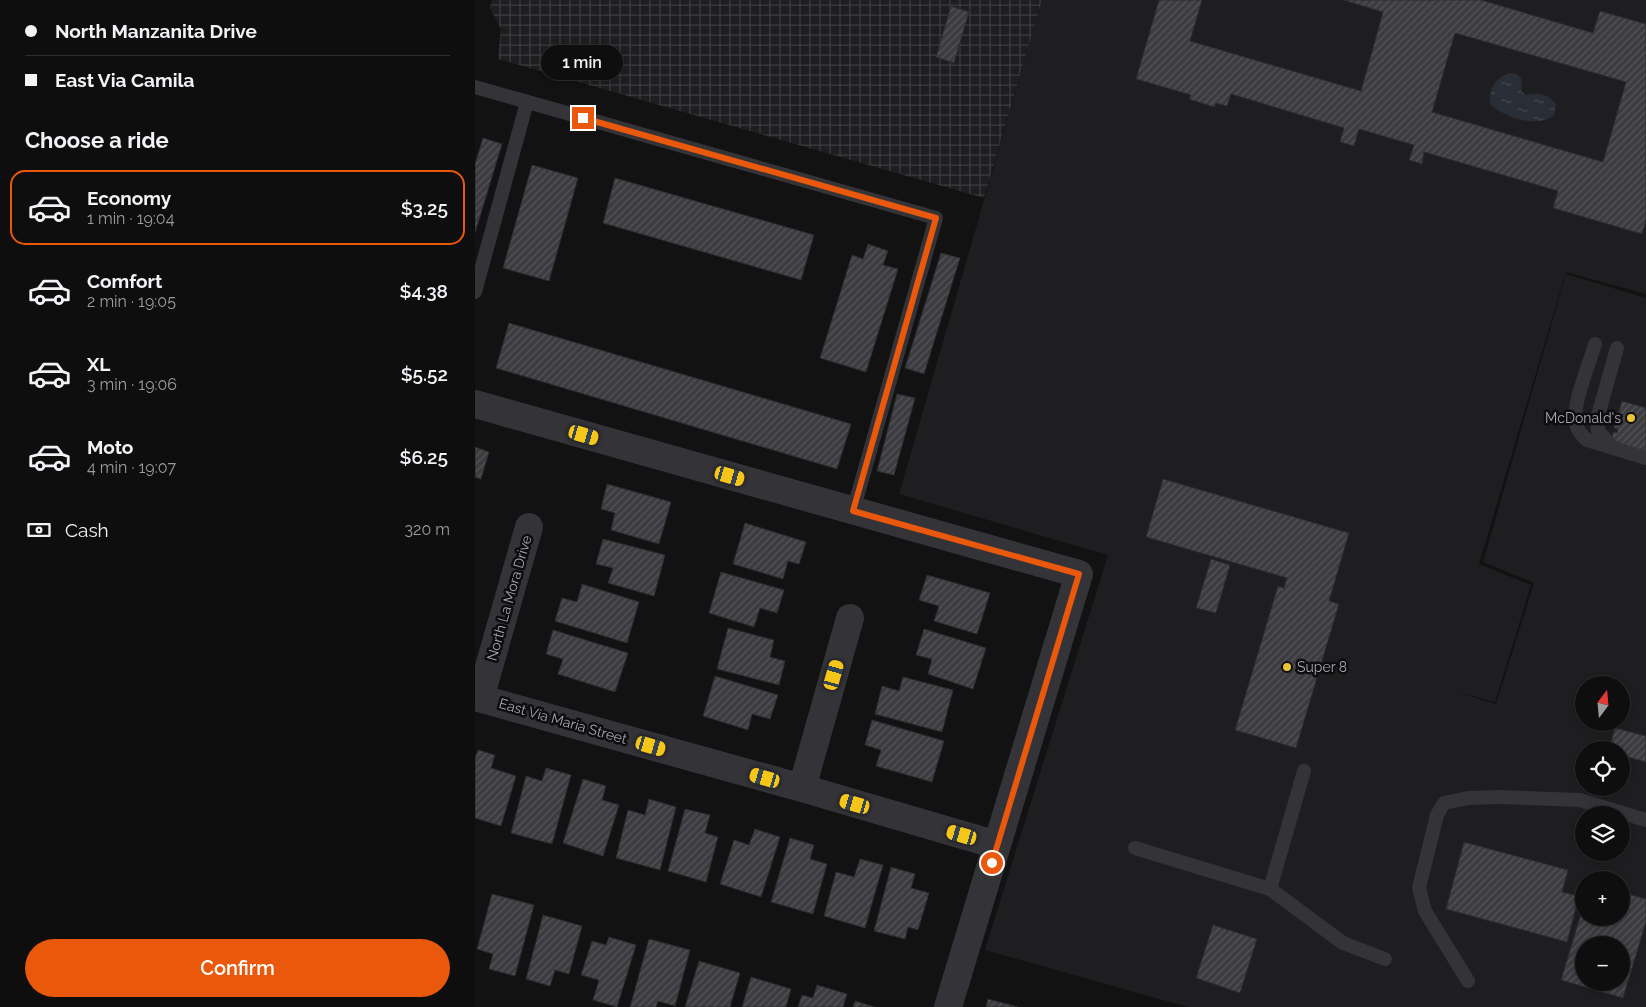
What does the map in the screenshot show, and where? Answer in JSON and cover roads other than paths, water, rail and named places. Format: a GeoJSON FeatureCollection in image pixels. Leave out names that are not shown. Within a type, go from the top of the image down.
{"type":"FeatureCollection","features":[{"type":"Feature","properties":{"kind":"street"},"geometry":{"type":"LineString","coordinates":[[475,404],[1079,574],[948,1007]]}},
{"type":"Feature","properties":{"kind":"street","name":"North La Mora Drive"},"geometry":{"type":"LineString","coordinates":[[477,697],[529,527]]}},
{"type":"Feature","properties":{"kind":"street"},"geometry":{"type":"LineString","coordinates":[[802,788],[850,618]]}},
{"type":"Feature","properties":{"kind":"street","name":"East Via Maria Street"},"geometry":{"type":"LineString","coordinates":[[477,697],[997,845]]}},
{"type":"Feature","properties":{"kind":"lane"},"geometry":{"type":"LineString","coordinates":[[475,87],[936,218],[853,511]]}},
{"type":"Feature","properties":{"kind":"lane"},"geometry":{"type":"LineString","coordinates":[[475,292],[527,102]]}},
{"type":"Feature","properties":{"kind":"lane"},"geometry":{"type":"LineString","coordinates":[[1595,344],[1575,409],[1575,422],[1580,434],[1587,440],[1646,458]]}},
{"type":"Feature","properties":{"kind":"lane"},"geometry":{"type":"LineString","coordinates":[[1614,448],[1598,431],[1597,418],[1617,348]]}},
{"type":"Feature","properties":{"kind":"lane"},"geometry":{"type":"LineString","coordinates":[[1270,889],[1304,771]]}},
{"type":"Feature","properties":{"kind":"lane"},"geometry":{"type":"LineString","coordinates":[[1469,981],[1425,911],[1419,888],[1437,816],[1444,803],[1468,798],[1500,796],[1580,800],[1646,820]]}},
{"type":"Feature","properties":{"kind":"lane"},"geometry":{"type":"LineString","coordinates":[[1135,848],[1270,889],[1343,943],[1385,959]]}},
{"type":"Feature","properties":{"kind":"water"},"geometry":{"type":"Polygon","coordinates":[[[1509,73],[1521,78],[1522,92],[1526,95],[1543,95],[1553,100],[1556,104],[1554,115],[1539,121],[1521,120],[1503,113],[1490,104],[1490,94],[1496,81],[1509,73]]]}},
{"type":"Feature","properties":{"kind":"place","name":"McDonald's"},"geometry":{"type":"Point","coordinates":[1631,418]}},
{"type":"Feature","properties":{"kind":"place","name":"Super 8"},"geometry":{"type":"Point","coordinates":[1287,667]}}]}
